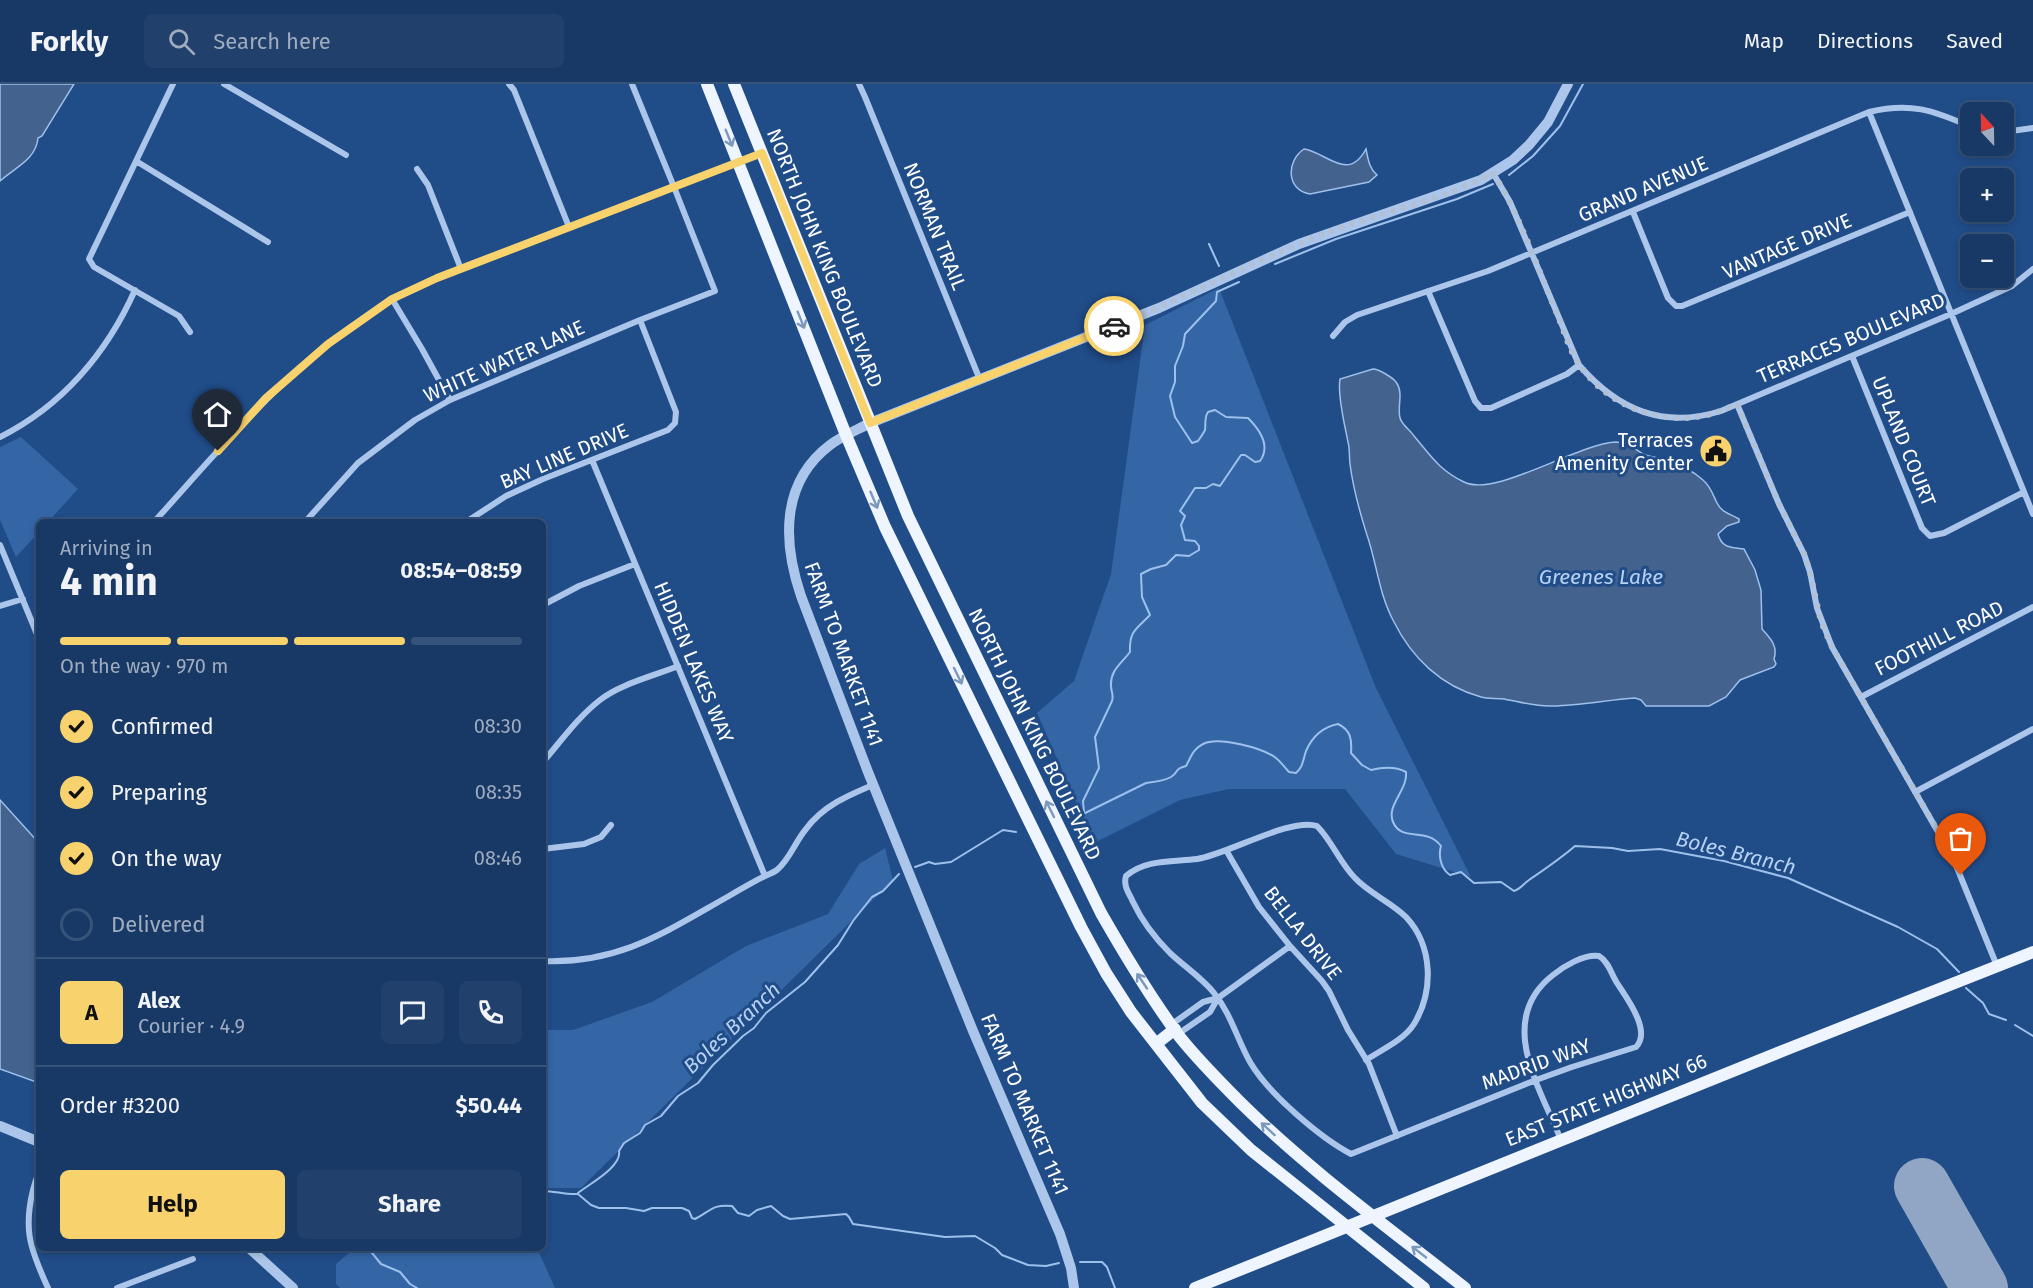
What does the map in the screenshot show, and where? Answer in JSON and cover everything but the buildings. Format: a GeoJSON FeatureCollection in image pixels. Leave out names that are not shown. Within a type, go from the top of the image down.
{"type":"FeatureCollection","features":[{"type":"Feature","properties":{"kind":"main road"},"geometry":{"type":"LineString","coordinates":[[707,84],[846,435],[885,526],[1081,927],[1106,973],[1131,1012],[1202,1103],[1251,1150],[1424,1288]]}},
{"type":"Feature","properties":{"kind":"main road","name":"NORTH JOHN KING BOULEVARD"},"geometry":{"type":"LineString","coordinates":[[734,84],[908,516],[1024,758],[1101,913],[1128,961],[1175,1029],[1214,1076],[1265,1126],[1324,1178],[1465,1288]]}},
{"type":"Feature","properties":{"kind":"main road"},"geometry":{"type":"LineString","coordinates":[[1003,767],[1024,758]]}},
{"type":"Feature","properties":{"kind":"main road","name":"EAST STATE HIGHWAY 66"},"geometry":{"type":"LineString","coordinates":[[1196,1288],[2033,952]]}},
{"type":"Feature","properties":{"kind":"main road"},"geometry":{"type":"LineString","coordinates":[[1156,1044],[1175,1029]]}},
{"type":"Feature","properties":{"kind":"street"},"geometry":{"type":"LineString","coordinates":[[173,84],[90,256],[90,262],[94,267],[179,316],[190,332]]}},
{"type":"Feature","properties":{"kind":"street"},"geometry":{"type":"LineString","coordinates":[[224,84],[346,155]]}},
{"type":"Feature","properties":{"kind":"street"},"geometry":{"type":"LineString","coordinates":[[509,84],[514,90],[569,227]]}},
{"type":"Feature","properties":{"kind":"street"},"geometry":{"type":"LineString","coordinates":[[632,84],[675,187]]}},
{"type":"Feature","properties":{"kind":"street","name":"NORMAN TRAIL"},"geometry":{"type":"LineString","coordinates":[[859,84],[980,380]]}},
{"type":"Feature","properties":{"kind":"street","name":"FARM TO MARKET 1141"},"geometry":{"type":"LineString","coordinates":[[1074,1288],[1071,1268],[1060,1233],[973,1031],[873,785],[801,596],[792,569],[788,541],[792,501],[803,476],[816,458],[829,446],[870,423],[1159,308],[1299,244],[1452,191],[1493,173],[1513,160],[1548,122],[1568,84]]}},
{"type":"Feature","properties":{"kind":"street","name":"GRAND AVENUE"},"geometry":{"type":"LineString","coordinates":[[1333,336],[1345,322],[1357,315],[1488,271],[1869,112],[1900,106],[1916,107],[1960,122]]}},
{"type":"Feature","properties":{"kind":"street"},"geometry":{"type":"LineString","coordinates":[[1869,112],[2033,514]]}},
{"type":"Feature","properties":{"kind":"street"},"geometry":{"type":"LineString","coordinates":[[2014,131],[2033,128]]}},
{"type":"Feature","properties":{"kind":"street"},"geometry":{"type":"LineString","coordinates":[[157,519],[266,398],[328,344],[392,299],[461,269],[762,153]]}},
{"type":"Feature","properties":{"kind":"street"},"geometry":{"type":"LineString","coordinates":[[136,161],[268,242]]}},
{"type":"Feature","properties":{"kind":"street"},"geometry":{"type":"LineString","coordinates":[[417,169],[428,185],[461,269]]}},
{"type":"Feature","properties":{"kind":"street","name":"TERRACES BOULEVARD"},"geometry":{"type":"LineString","coordinates":[[1493,173],[1510,202],[1579,365],[1592,380],[1624,405],[1665,417],[1704,416],[1737,404],[1951,314],[2012,286],[2033,269]]}},
{"type":"Feature","properties":{"kind":"street","name":"WHITE WATER LANE"},"geometry":{"type":"LineString","coordinates":[[308,519],[358,463],[414,420],[450,400],[715,291],[675,187]]}},
{"type":"Feature","properties":{"kind":"street","name":"VANTAGE DRIVE"},"geometry":{"type":"LineString","coordinates":[[1633,212],[1668,298],[1676,306],[1689,305],[1910,212]]}},
{"type":"Feature","properties":{"kind":"street"},"geometry":{"type":"LineString","coordinates":[[0,437],[37,414],[78,379],[110,337],[135,290]]}},
{"type":"Feature","properties":{"kind":"street"},"geometry":{"type":"LineString","coordinates":[[1428,291],[1475,401],[1481,408],[1491,408],[1567,374],[1579,365]]}},
{"type":"Feature","properties":{"kind":"street"},"geometry":{"type":"LineString","coordinates":[[392,299],[450,400]]}},
{"type":"Feature","properties":{"kind":"street","name":"BAY LINE DRIVE"},"geometry":{"type":"LineString","coordinates":[[471,519],[506,496],[668,430],[675,423],[676,412],[640,320]]}},
{"type":"Feature","properties":{"kind":"street","name":"UPLAND COURT"},"geometry":{"type":"LineString","coordinates":[[1852,356],[1922,528],[1930,536],[1944,533],[2024,492]]}},
{"type":"Feature","properties":{"kind":"street"},"geometry":{"type":"LineString","coordinates":[[1737,404],[1779,504],[1804,554],[1821,622],[1835,653],[1916,792],[1961,875],[1997,966]]}},
{"type":"Feature","properties":{"kind":"street","name":"HIDDEN LAKES WAY"},"geometry":{"type":"LineString","coordinates":[[592,460],[765,876]]}},
{"type":"Feature","properties":{"kind":"street"},"geometry":{"type":"LineString","coordinates":[[0,545],[36,632]]}},
{"type":"Feature","properties":{"kind":"street"},"geometry":{"type":"LineString","coordinates":[[546,603],[579,586],[635,564]]}},
{"type":"Feature","properties":{"kind":"street"},"geometry":{"type":"LineString","coordinates":[[0,606],[23,600]]}},
{"type":"Feature","properties":{"kind":"street","name":"FOOTHILL ROAD"},"geometry":{"type":"LineString","coordinates":[[1861,697],[2033,608]]}},
{"type":"Feature","properties":{"kind":"street"},"geometry":{"type":"LineString","coordinates":[[546,759],[601,699],[615,691],[678,666]]}},
{"type":"Feature","properties":{"kind":"street"},"geometry":{"type":"LineString","coordinates":[[1916,792],[2033,729]]}},
{"type":"Feature","properties":{"kind":"street"},"geometry":{"type":"LineString","coordinates":[[546,961],[566,962],[594,958],[637,946],[661,935],[776,871],[806,828],[821,812],[844,798],[873,785]]}},
{"type":"Feature","properties":{"kind":"street"},"geometry":{"type":"LineString","coordinates":[[1218,998],[1154,935],[1126,887],[1126,876],[1152,863],[1200,858],[1258,837],[1298,826],[1311,824],[1317,826],[1353,877],[1407,919],[1420,935],[1428,957],[1428,985],[1413,1026],[1394,1042],[1366,1060]]}},
{"type":"Feature","properties":{"kind":"street"},"geometry":{"type":"LineString","coordinates":[[546,849],[584,844],[601,837],[611,825]]}},
{"type":"Feature","properties":{"kind":"street","name":"BELLA DRIVE"},"geometry":{"type":"LineString","coordinates":[[1226,850],[1259,907],[1322,981],[1366,1060],[1397,1136]]}},
{"type":"Feature","properties":{"kind":"street"},"geometry":{"type":"LineString","coordinates":[[1175,1029],[1203,1002],[1218,998],[1290,946]]}},
{"type":"Feature","properties":{"kind":"street","name":"MADRID WAY"},"geometry":{"type":"LineString","coordinates":[[1218,998],[1232,1021],[1251,1064],[1269,1086],[1314,1128],[1351,1154],[1572,1066],[1633,1049],[1640,1044],[1642,1033],[1634,1009],[1616,982],[1607,963],[1599,956],[1590,956],[1558,971],[1534,995],[1525,1018],[1523,1036],[1536,1080]]}},
{"type":"Feature","properties":{"kind":"street"},"geometry":{"type":"LineString","coordinates":[[1175,1029],[1210,1011],[1218,998]]}},
{"type":"Feature","properties":{"kind":"street"},"geometry":{"type":"LineString","coordinates":[[1536,1080],[1561,1140]]}},
{"type":"Feature","properties":{"kind":"street"},"geometry":{"type":"LineString","coordinates":[[0,1126],[36,1141]]}},
{"type":"Feature","properties":{"kind":"street"},"geometry":{"type":"LineString","coordinates":[[36,1179],[29,1214],[31,1245],[48,1288]]}},
{"type":"Feature","properties":{"kind":"street"},"geometry":{"type":"LineString","coordinates":[[252,1251],[293,1288]]}},
{"type":"Feature","properties":{"kind":"street"},"geometry":{"type":"LineString","coordinates":[[117,1288],[193,1259]]}},
{"type":"Feature","properties":{"kind":"shaded area"},"geometry":{"type":"Polygon","coordinates":[[[1219,288],[1376,688],[1471,877],[1396,854],[1345,789],[1229,789],[1180,800],[1094,843],[1037,713],[1074,681],[1111,574],[1145,325],[1219,288]]]}},
{"type":"Feature","properties":{"kind":"shaded area"},"geometry":{"type":"Polygon","coordinates":[[[21,437],[78,489],[51,519],[36,519],[36,535],[16,557],[0,520],[0,447],[21,437]]]}},
{"type":"Feature","properties":{"kind":"shaded area"},"geometry":{"type":"Polygon","coordinates":[[[885,848],[893,880],[581,1188],[546,1188],[546,1030],[573,1030],[652,1002],[746,946],[828,914],[859,864],[885,848]]]}},
{"type":"Feature","properties":{"kind":"shaded area"},"geometry":{"type":"Polygon","coordinates":[[[351,1251],[538,1251],[555,1288],[340,1288],[336,1284],[336,1264],[351,1251]]]}},
{"type":"Feature","properties":{"kind":"water"},"geometry":{"type":"Polygon","coordinates":[[[0,84],[74,84],[42,136],[38,138],[29,158],[0,181],[0,84]]]}},
{"type":"Feature","properties":{"kind":"water"},"geometry":{"type":"Polygon","coordinates":[[[1304,149],[1344,165],[1352,164],[1359,159],[1366,149],[1368,160],[1377,175],[1369,182],[1310,194],[1296,187],[1291,174],[1294,161],[1304,149]]]}},
{"type":"Feature","properties":{"kind":"water","name":"Greenes Lake"},"geometry":{"type":"Polygon","coordinates":[[[1373,369],[1389,376],[1398,386],[1399,414],[1404,425],[1442,467],[1464,482],[1478,485],[1496,483],[1581,451],[1616,442],[1691,471],[1708,485],[1721,509],[1739,519],[1739,522],[1727,526],[1718,534],[1725,545],[1744,549],[1755,570],[1761,590],[1762,629],[1774,646],[1776,664],[1774,667],[1740,680],[1726,697],[1709,706],[1646,706],[1641,700],[1635,698],[1541,706],[1481,697],[1453,686],[1441,678],[1419,659],[1401,635],[1389,612],[1355,491],[1340,402],[1340,379],[1373,369]]]}},
{"type":"Feature","properties":{"kind":"water"},"geometry":{"type":"Polygon","coordinates":[[[0,800],[36,840],[36,1082],[0,1069],[0,800]]]}},
{"type":"Feature","properties":{"kind":"waterway"},"geometry":{"type":"LineString","coordinates":[[1509,175],[1533,156],[1560,126],[1583,84]]}},
{"type":"Feature","properties":{"kind":"waterway"},"geometry":{"type":"LineString","coordinates":[[1275,264],[1336,239],[1457,199],[1493,184]]}},
{"type":"Feature","properties":{"kind":"waterway"},"geometry":{"type":"LineString","coordinates":[[1209,244],[1219,266]]}},
{"type":"Feature","properties":{"kind":"waterway"},"geometry":{"type":"LineString","coordinates":[[1084,813],[1083,801],[1099,768],[1095,737],[1112,701],[1112,675],[1130,652],[1132,634],[1150,615],[1142,597],[1141,574],[1166,565],[1176,555],[1189,556],[1199,550],[1195,541],[1185,540],[1181,525],[1185,516],[1180,511],[1195,488],[1206,488],[1213,484],[1220,486],[1241,455],[1255,462],[1260,461],[1263,455],[1262,438],[1248,418],[1226,417],[1215,410],[1208,412],[1205,430],[1198,441],[1192,443],[1175,417],[1170,396],[1175,382],[1175,366],[1185,334],[1216,301],[1217,292],[1239,282]]}},
{"type":"Feature","properties":{"kind":"waterway","name":"Boles Branch"},"geometry":{"type":"LineString","coordinates":[[1075,818],[1146,783],[1171,777],[1180,768],[1186,766],[1197,748],[1210,742],[1229,742],[1261,750],[1276,758],[1289,772],[1296,773],[1308,746],[1315,737],[1323,730],[1338,724],[1348,732],[1351,740],[1351,753],[1362,765],[1371,770],[1389,768],[1406,772],[1404,785],[1392,810],[1393,822],[1402,832],[1435,840],[1441,846],[1442,866],[1450,875],[1461,872],[1474,883],[1501,882],[1514,891],[1575,846],[1628,851],[1660,849],[1724,861],[1788,878],[1898,927],[1937,949],[1959,972]]}},
{"type":"Feature","properties":{"kind":"waterway","name":"Boles Branch"},"geometry":{"type":"LineString","coordinates":[[915,867],[929,862],[935,864],[951,862],[1003,830],[1016,832]]}},
{"type":"Feature","properties":{"kind":"waterway","name":"Boles Branch"},"geometry":{"type":"LineString","coordinates":[[578,1193],[610,1169],[619,1157],[619,1151],[624,1143],[640,1133],[645,1125],[661,1116],[678,1096],[698,1083],[713,1065],[754,1028],[766,1013],[805,982],[838,945],[872,897],[883,891],[899,874]]}},
{"type":"Feature","properties":{"kind":"waterway","name":"Boles Branch"},"geometry":{"type":"LineString","coordinates":[[1966,988],[1983,1003],[1989,1014],[2006,1020]]}},
{"type":"Feature","properties":{"kind":"waterway","name":"Boles Branch"},"geometry":{"type":"LineString","coordinates":[[2015,1025],[2033,1036]]}},
{"type":"Feature","properties":{"kind":"waterway"},"geometry":{"type":"LineString","coordinates":[[546,1191],[578,1194],[591,1205],[599,1208],[644,1211],[652,1208],[682,1208],[689,1211],[695,1219],[720,1206],[732,1206],[738,1213],[749,1216],[757,1210],[771,1206],[790,1219],[846,1214],[853,1224],[945,1237],[975,1236],[1002,1255],[1028,1265],[1046,1266],[1059,1263]]}},
{"type":"Feature","properties":{"kind":"waterway"},"geometry":{"type":"LineString","coordinates":[[370,1251],[381,1264],[400,1272],[410,1284],[417,1288]]}},
{"type":"Feature","properties":{"kind":"waterway"},"geometry":{"type":"LineString","coordinates":[[1080,1262],[1102,1262],[1107,1267],[1115,1288]]}},
{"type":"Feature","properties":{"kind":"runway"},"geometry":{"type":"LineString","coordinates":[[1922,1186],[1980,1288]]}},
{"type":"Feature","properties":{"kind":"way so far"},"geometry":{"type":"LineString","coordinates":[[1114,326],[1299,244],[1452,191],[1493,173],[1510,202],[1570,348],[1579,365],[1592,380],[1624,405],[1665,417],[1704,416],[1737,404],[1779,504],[1804,554],[1821,622],[1832,647],[1961,875]]}},
{"type":"Feature","properties":{"kind":"place","name":"Terraces Amenity Center"},"geometry":{"type":"Point","coordinates":[1716,451]}},
{"type":"Feature","properties":{"kind":"route"},"geometry":{"type":"LineString","coordinates":[[218,451],[266,398],[300,366],[392,299],[437,278],[762,153],[870,423],[1114,326]]}}]}
